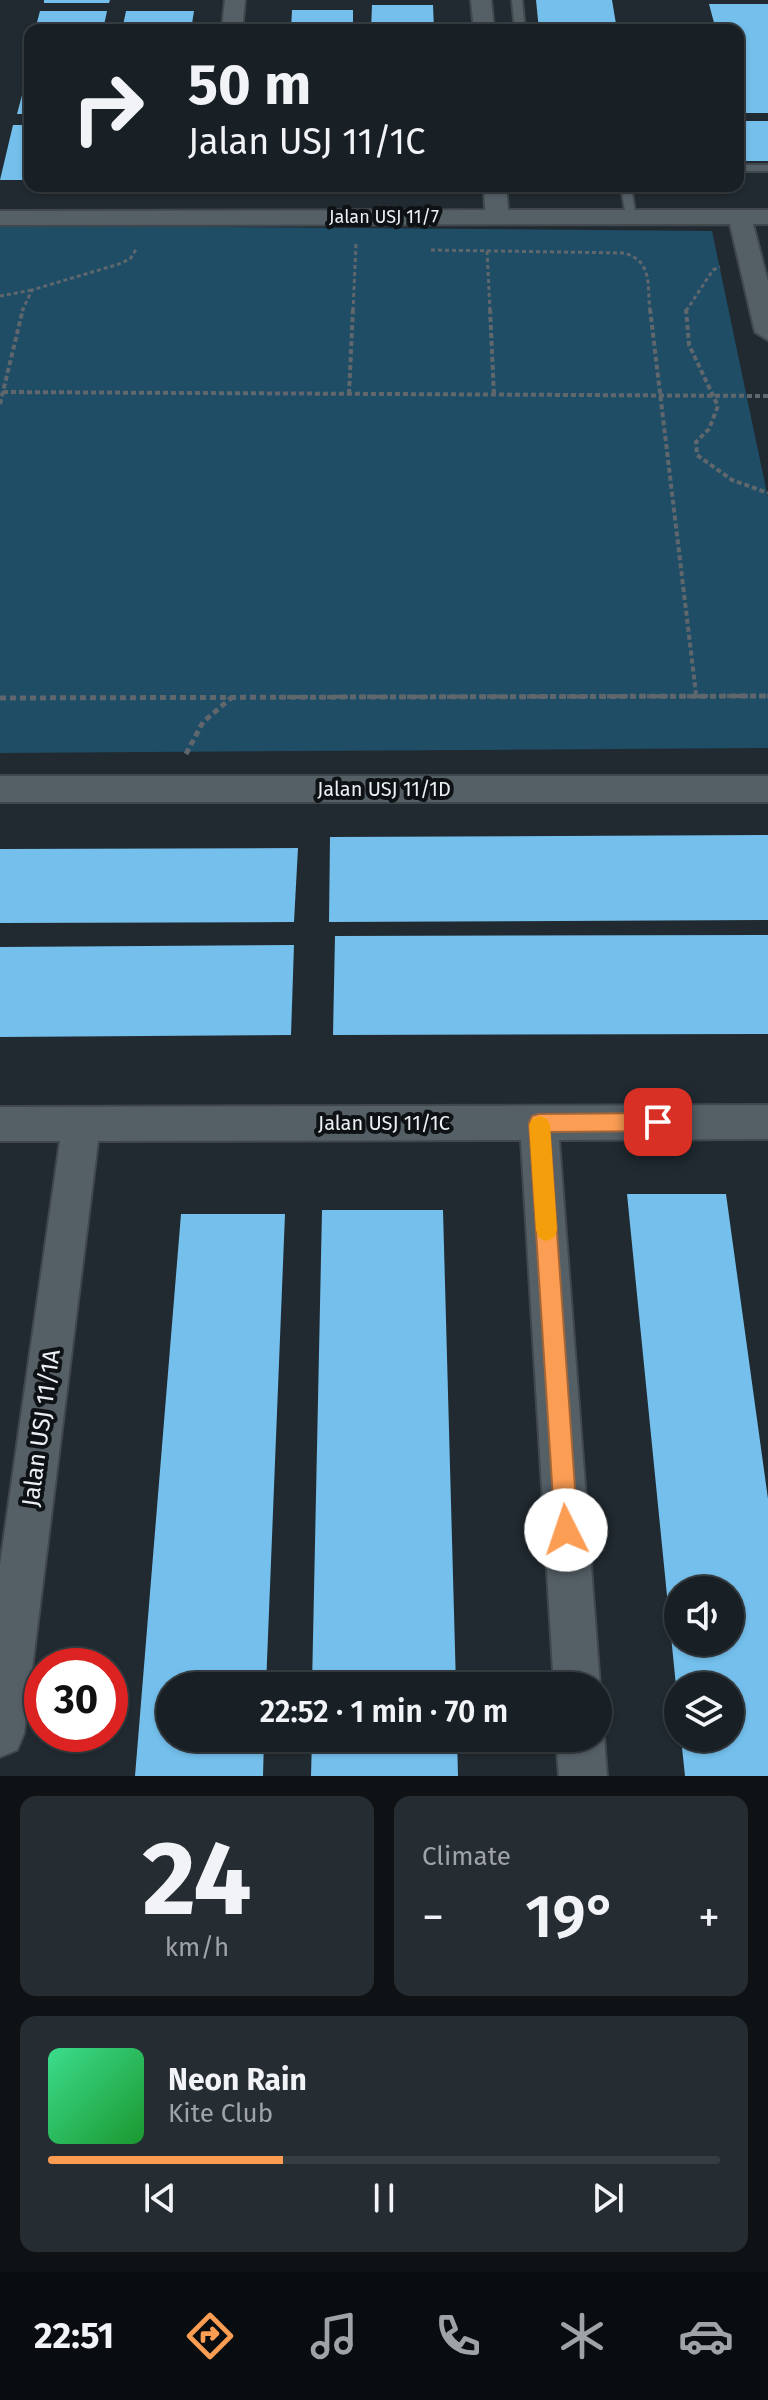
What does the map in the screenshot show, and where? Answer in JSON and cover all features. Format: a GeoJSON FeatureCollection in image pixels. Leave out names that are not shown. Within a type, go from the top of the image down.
{"type":"FeatureCollection","features":[{"type":"Feature","properties":{"kind":"street"},"geometry":{"type":"LineString","coordinates":[[233,24],[235,0]]}},
{"type":"Feature","properties":{"kind":"street"},"geometry":{"type":"LineString","coordinates":[[481,0],[483,24]]}},
{"type":"Feature","properties":{"kind":"street"},"geometry":{"type":"LineString","coordinates":[[495,192],[497,217]]}},
{"type":"Feature","properties":{"kind":"street","name":"Jalan USJ 11/7"},"geometry":{"type":"LineString","coordinates":[[0,218],[208,210],[360,217],[768,217]]}},
{"type":"Feature","properties":{"kind":"street"},"geometry":{"type":"LineString","coordinates":[[740,217],[768,332]]}},
{"type":"Feature","properties":{"kind":"street","name":"Jalan USJ 11/1D"},"geometry":{"type":"LineString","coordinates":[[0,789],[768,789]]}},
{"type":"Feature","properties":{"kind":"street","name":"Jalan USJ 11/1C"},"geometry":{"type":"LineString","coordinates":[[0,1124],[768,1122]]}},
{"type":"Feature","properties":{"kind":"street","name":"Jalan USJ 11/1A"},"geometry":{"type":"LineString","coordinates":[[0,1733],[81,1123]]}},
{"type":"Feature","properties":{"kind":"street"},"geometry":{"type":"LineString","coordinates":[[539,1123],[576,1672]]}},
{"type":"Feature","properties":{"kind":"street"},"geometry":{"type":"LineString","coordinates":[[581,1752],[583,1776]]}},
{"type":"Feature","properties":{"kind":"lane"},"geometry":{"type":"LineString","coordinates":[[517,0],[519,24]]}},
{"type":"Feature","properties":{"kind":"lane"},"geometry":{"type":"LineString","coordinates":[[744,168],[768,168]]}},
{"type":"Feature","properties":{"kind":"lane"},"geometry":{"type":"LineString","coordinates":[[627,192],[632,217]]}},
{"type":"Feature","properties":{"kind":"path"},"geometry":{"type":"LineString","coordinates":[[349,394],[355,249],[360,217]]}},
{"type":"Feature","properties":{"kind":"path"},"geometry":{"type":"LineString","coordinates":[[0,296],[32,290],[130,259],[138,245],[124,245]]}},
{"type":"Feature","properties":{"kind":"path"},"geometry":{"type":"LineString","coordinates":[[355,249],[369,249]]}},
{"type":"Feature","properties":{"kind":"path"},"geometry":{"type":"LineString","coordinates":[[428,250],[624,253],[638,257],[645,265],[696,694]]}},
{"type":"Feature","properties":{"kind":"path"},"geometry":{"type":"LineString","coordinates":[[487,251],[494,395]]}},
{"type":"Feature","properties":{"kind":"path"},"geometry":{"type":"LineString","coordinates":[[749,254],[713,270],[686,307],[689,346],[718,397],[715,421],[696,442],[697,455],[732,480],[768,493]]}},
{"type":"Feature","properties":{"kind":"path"},"geometry":{"type":"LineString","coordinates":[[0,404],[24,304],[32,290]]}},
{"type":"Feature","properties":{"kind":"path"},"geometry":{"type":"LineString","coordinates":[[3,392],[768,396]]}},
{"type":"Feature","properties":{"kind":"path"},"geometry":{"type":"LineString","coordinates":[[0,698],[768,696]]}},
{"type":"Feature","properties":{"kind":"path"},"geometry":{"type":"LineString","coordinates":[[179,789],[189,742],[209,713],[232,697]]}},
{"type":"Feature","properties":{"kind":"shaded area"},"geometry":{"type":"Polygon","coordinates":[[[0,225],[712,231],[768,498],[768,748],[0,753],[0,225]]]}},
{"type":"Feature","properties":{"kind":"building"},"geometry":{"type":"Polygon","coordinates":[[[44,0],[110,0],[109,3],[44,3],[44,0]]]}},
{"type":"Feature","properties":{"kind":"building"},"geometry":{"type":"Polygon","coordinates":[[[536,0],[612,0],[616,24],[538,24],[536,0]]]}},
{"type":"Feature","properties":{"kind":"building"},"geometry":{"type":"Polygon","coordinates":[[[709,4],[768,4],[768,113],[744,113],[744,24],[714,24],[709,4]]]}},
{"type":"Feature","properties":{"kind":"building"},"geometry":{"type":"Polygon","coordinates":[[[372,5],[433,5],[434,24],[371,24],[372,5]]]}},
{"type":"Feature","properties":{"kind":"building"},"geometry":{"type":"Polygon","coordinates":[[[292,10],[353,10],[353,24],[291,24],[292,10]]]}},
{"type":"Feature","properties":{"kind":"building"},"geometry":{"type":"Polygon","coordinates":[[[40,11],[107,11],[104,24],[37,24],[40,11]]]}},
{"type":"Feature","properties":{"kind":"building"},"geometry":{"type":"Polygon","coordinates":[[[126,11],[194,11],[192,24],[123,24],[126,11]]]}},
{"type":"Feature","properties":{"kind":"building"},"geometry":{"type":"Polygon","coordinates":[[[24,88],[24,114],[17,114],[24,88]]]}},
{"type":"Feature","properties":{"kind":"building"},"geometry":{"type":"Polygon","coordinates":[[[744,121],[768,121],[768,161],[744,161],[744,121]]]}},
{"type":"Feature","properties":{"kind":"building"},"geometry":{"type":"Polygon","coordinates":[[[13,125],[24,125],[24,180],[0,180],[13,125]]]}},
{"type":"Feature","properties":{"kind":"building"},"geometry":{"type":"Polygon","coordinates":[[[768,835],[768,920],[329,922],[330,837],[768,835]]]}},
{"type":"Feature","properties":{"kind":"building"},"geometry":{"type":"Polygon","coordinates":[[[298,848],[294,922],[0,923],[0,849],[298,848]]]}},
{"type":"Feature","properties":{"kind":"building"},"geometry":{"type":"Polygon","coordinates":[[[768,935],[768,1034],[333,1035],[335,936],[768,935]]]}},
{"type":"Feature","properties":{"kind":"building"},"geometry":{"type":"Polygon","coordinates":[[[294,945],[291,1035],[0,1037],[0,947],[294,945]]]}},
{"type":"Feature","properties":{"kind":"building"},"geometry":{"type":"Polygon","coordinates":[[[627,1194],[726,1194],[768,1499],[768,1776],[685,1776],[682,1752],[744,1752],[744,1672],[675,1672],[673,1656],[744,1656],[744,1576],[665,1576],[627,1194]]]}},
{"type":"Feature","properties":{"kind":"building"},"geometry":{"type":"Polygon","coordinates":[[[322,1210],[443,1210],[456,1672],[312,1672],[322,1210]]]}},
{"type":"Feature","properties":{"kind":"building"},"geometry":{"type":"Polygon","coordinates":[[[181,1214],[285,1214],[267,1672],[156,1672],[156,1752],[264,1752],[263,1776],[135,1776],[181,1214]]]}},
{"type":"Feature","properties":{"kind":"building"},"geometry":{"type":"Polygon","coordinates":[[[312,1752],[457,1752],[458,1776],[311,1776],[312,1752]]]}},
{"type":"Feature","properties":{"kind":"slow traffic"},"geometry":{"type":"LineString","coordinates":[[540,1125],[546,1230]]}},
{"type":"Feature","properties":{"kind":"route"},"geometry":{"type":"LineString","coordinates":[[566,1530],[539,1123],[658,1122]]}}]}
